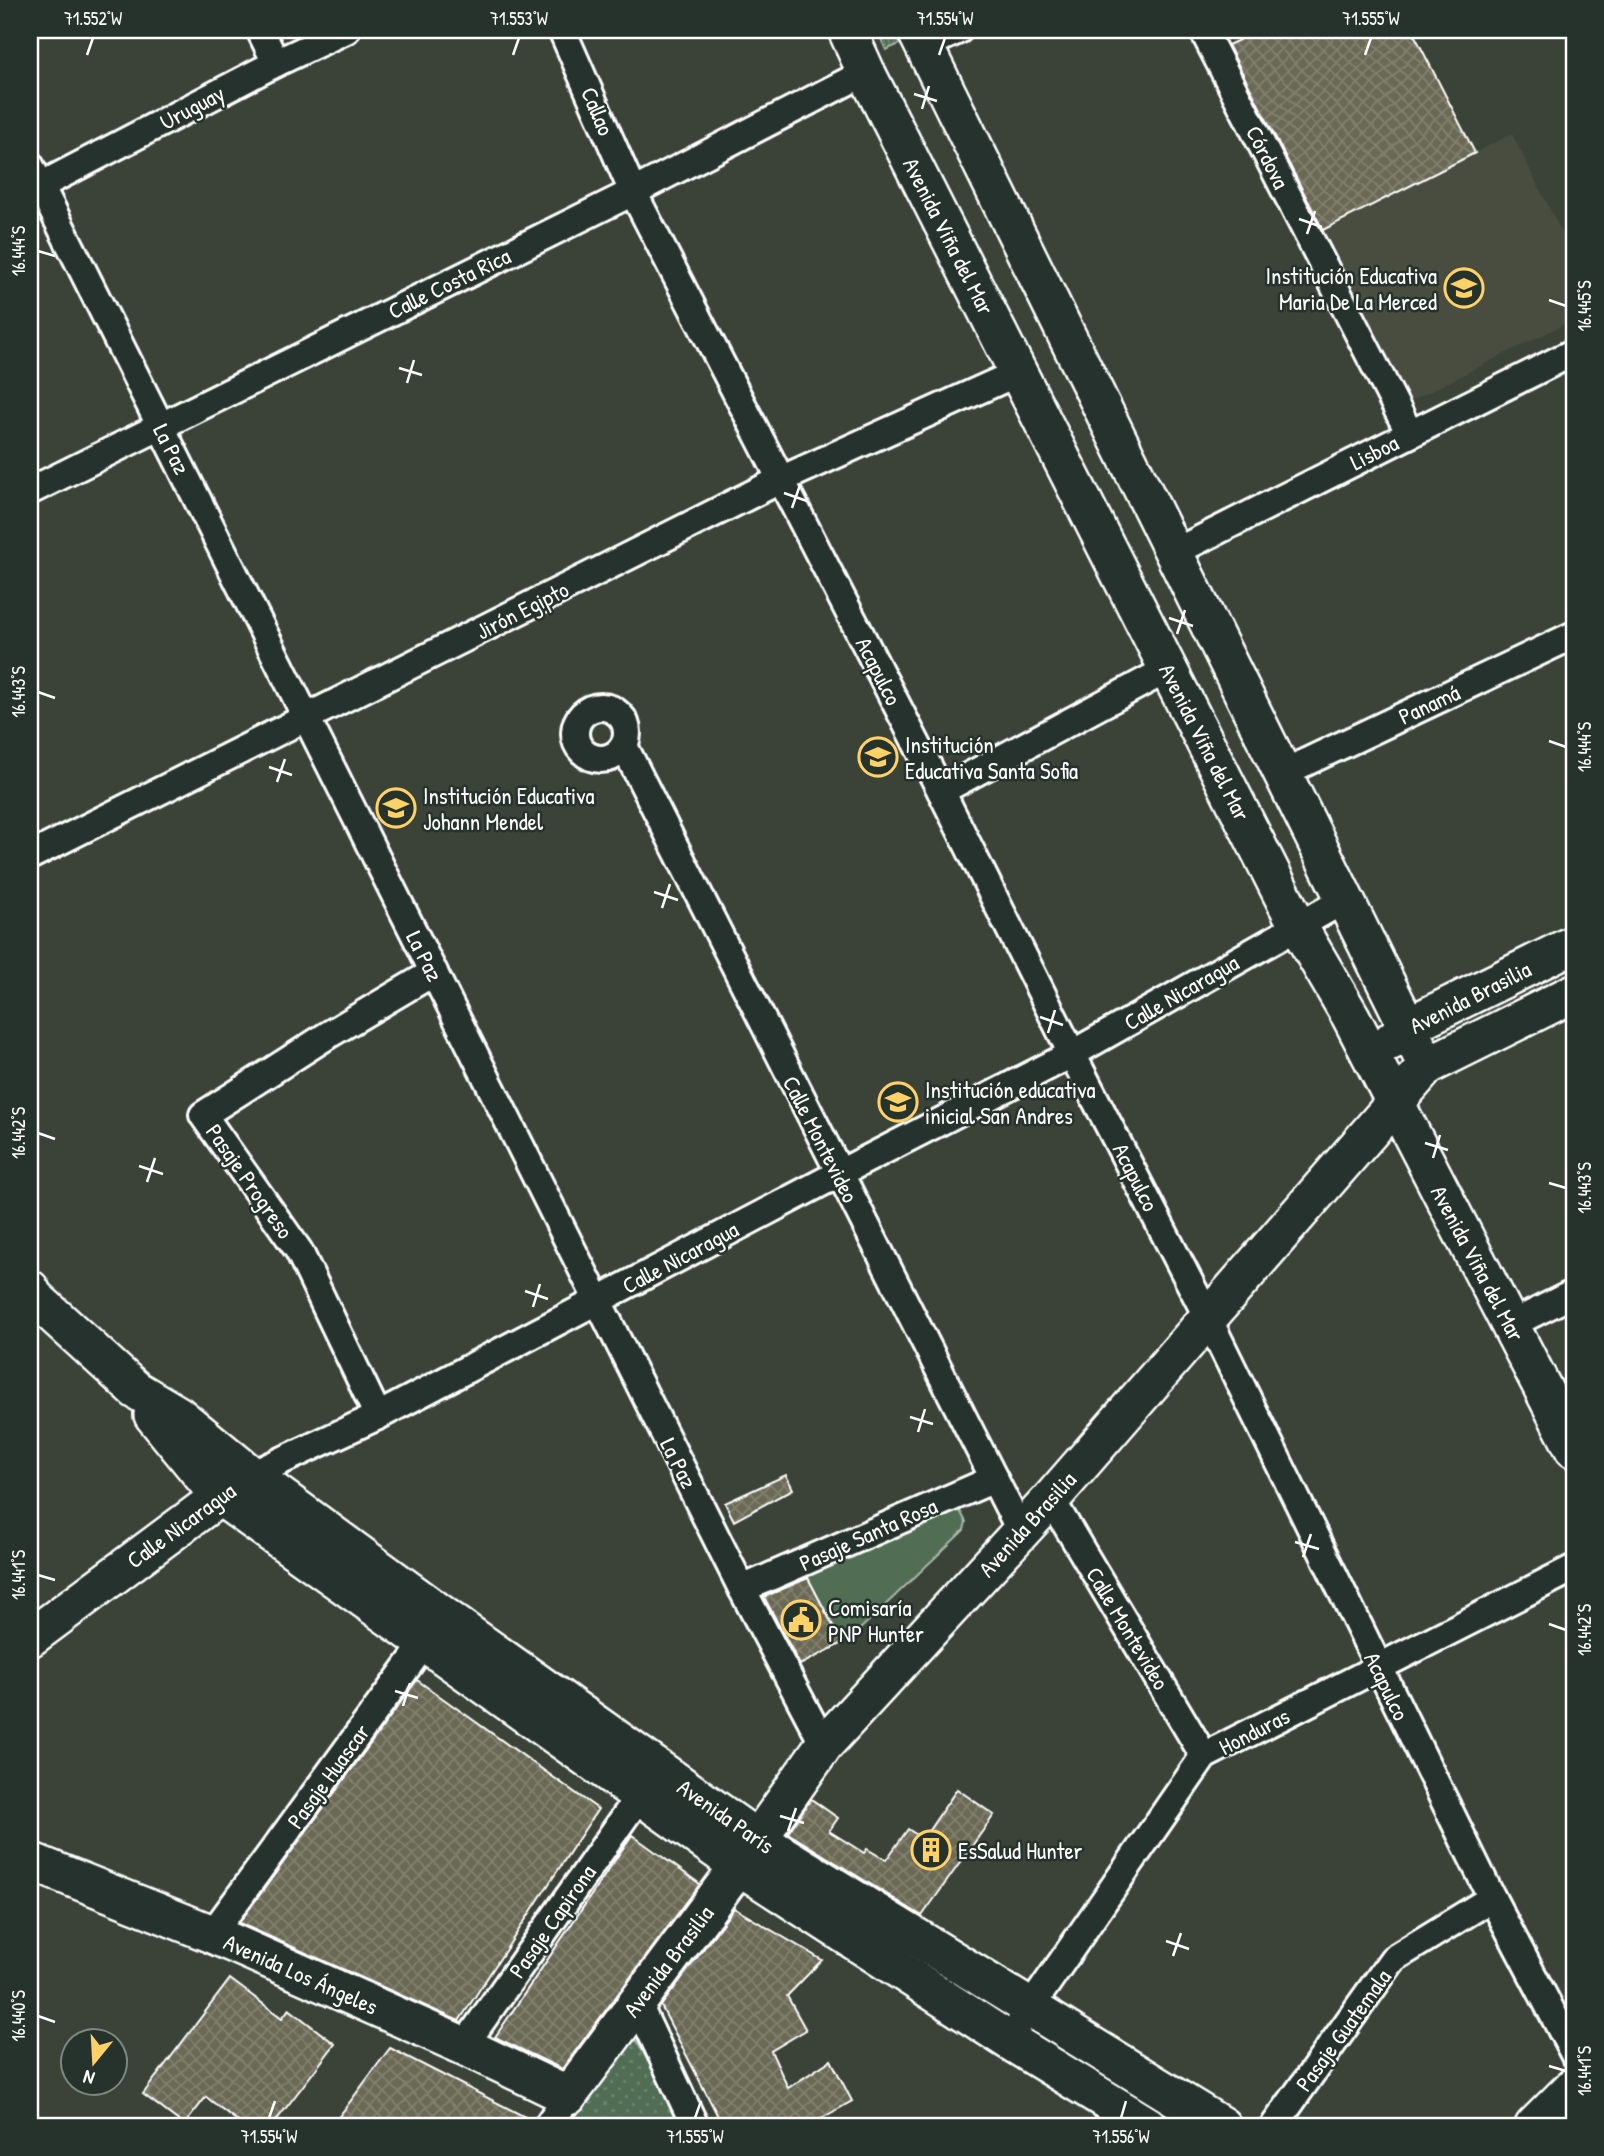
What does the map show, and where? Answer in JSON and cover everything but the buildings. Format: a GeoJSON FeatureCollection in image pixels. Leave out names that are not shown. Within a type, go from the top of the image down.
{"type":"FeatureCollection","features":[{"type":"Feature","properties":{"kind":"street"},"geometry":{"type":"LineString","coordinates":[[260,30],[276,63]]}},
{"type":"Feature","properties":{"kind":"street","name":"Uruguay"},"geometry":{"type":"LineString","coordinates":[[35,176],[346,30]]}},
{"type":"Feature","properties":{"kind":"street","name":"Callao"},"geometry":{"type":"LineString","coordinates":[[562,30],[633,192]]}},
{"type":"Feature","properties":{"kind":"street","name":"Avenida Viña del Mar"},"geometry":{"type":"LineString","coordinates":[[847,30],[1297,926],[1351,1017],[1574,1449]]}},
{"type":"Feature","properties":{"kind":"street"},"geometry":{"type":"LineString","coordinates":[[959,30],[920,38],[1427,1066]]}},
{"type":"Feature","properties":{"kind":"street","name":"Córdova"},"geometry":{"type":"LineString","coordinates":[[1203,30],[1410,434]]}},
{"type":"Feature","properties":{"kind":"street","name":"Calle Costa Rica"},"geometry":{"type":"LineString","coordinates":[[30,491],[633,192],[866,72]]}},
{"type":"Feature","properties":{"kind":"street","name":"La Paz"},"geometry":{"type":"LineString","coordinates":[[35,176],[742,1588],[824,1745]]}},
{"type":"Feature","properties":{"kind":"street","name":"Acapulco"},"geometry":{"type":"LineString","coordinates":[[633,192],[1208,1318],[1492,1898],[1574,2054]]}},
{"type":"Feature","properties":{"kind":"street","name":"Lisboa"},"geometry":{"type":"LineString","coordinates":[[1175,552],[1574,352]]}},
{"type":"Feature","properties":{"kind":"street","name":"Jirón Egipto"},"geometry":{"type":"LineString","coordinates":[[30,856],[780,480],[1019,372]]}},
{"type":"Feature","properties":{"kind":"street","name":"Panamá"},"geometry":{"type":"LineString","coordinates":[[1283,773],[1574,635]]}},
{"type":"Feature","properties":{"kind":"street"},"geometry":{"type":"LineString","coordinates":[[941,791],[1168,669]]}},
{"type":"Feature","properties":{"kind":"street","name":"Calle Montevideo"},"geometry":{"type":"LineString","coordinates":[[624,746],[1021,1532]]}},
{"type":"Feature","properties":{"kind":"street","name":"Calle Nicaragua"},"geometry":{"type":"LineString","coordinates":[[30,1638],[251,1475],[378,1416],[1072,1054],[1346,899]]}},
{"type":"Feature","properties":{"kind":"street","name":"Avenida Brasilia"},"geometry":{"type":"LineString","coordinates":[[1372,1058],[1408,1026],[1574,944]]}},
{"type":"Feature","properties":{"kind":"street","name":"Pasaje Progreso"},"geometry":{"type":"LineString","coordinates":[[378,1416],[299,1251],[203,1115],[328,1035],[434,972]]}},
{"type":"Feature","properties":{"kind":"street","name":"Avenida Brasilia"},"geometry":{"type":"LineString","coordinates":[[547,2126],[824,1745],[1051,1499],[1427,1066],[1574,993]]}},
{"type":"Feature","properties":{"kind":"street"},"geometry":{"type":"LineString","coordinates":[[30,1289],[34,1297],[136,1390]]}},
{"type":"Feature","properties":{"kind":"street"},"geometry":{"type":"LineString","coordinates":[[1510,1325],[1574,1293]]}},
{"type":"Feature","properties":{"kind":"street","name":"Avenida París"},"geometry":{"type":"LineString","coordinates":[[136,1390],[178,1415],[435,1630],[640,1795],[748,1852],[1029,2009],[1222,2126]]}},
{"type":"Feature","properties":{"kind":"street","name":"Avenida París"},"geometry":{"type":"LineString","coordinates":[[136,1390],[219,1496],[435,1630],[1008,2040],[1148,2126]]}},
{"type":"Feature","properties":{"kind":"street","name":"Pasaje Santa Rosa"},"geometry":{"type":"LineString","coordinates":[[742,1588],[994,1479]]}},
{"type":"Feature","properties":{"kind":"street","name":"Calle Montevideo"},"geometry":{"type":"LineString","coordinates":[[1051,1499],[1204,1756]]}},
{"type":"Feature","properties":{"kind":"street","name":"Honduras"},"geometry":{"type":"LineString","coordinates":[[1008,2040],[1204,1756],[1574,1568]]}},
{"type":"Feature","properties":{"kind":"street","name":"Pasaje Huascar"},"geometry":{"type":"LineString","coordinates":[[212,1934],[435,1630]]}},
{"type":"Feature","properties":{"kind":"street","name":"Pasaje Capirona"},"geometry":{"type":"LineString","coordinates":[[464,2046],[640,1795]]}},
{"type":"Feature","properties":{"kind":"street","name":"Avenida Los Ángeles"},"geometry":{"type":"LineString","coordinates":[[30,1861],[212,1934],[464,2046],[568,2096]]}},
{"type":"Feature","properties":{"kind":"street","name":"Pasaje Guatemala"},"geometry":{"type":"LineString","coordinates":[[1274,2126],[1394,1959],[1492,1898]]}},
{"type":"Feature","properties":{"kind":"street"},"geometry":{"type":"LineString","coordinates":[[637,2002],[695,2126]]}},
{"type":"Feature","properties":{"kind":"street"},"geometry":{"type":"LineString","coordinates":[[1534,2126],[1574,2086]]}},
{"type":"Feature","properties":{"kind":"shaded area","name":"Institución Educativa Maria De La Merced"},"geometry":{"type":"Polygon","coordinates":[[[1512,134],[1574,257],[1574,319],[1411,401],[1323,230],[1512,134]]]}},
{"type":"Feature","properties":{"kind":"green space"},"geometry":{"type":"Polygon","coordinates":[[[877,30],[894,30],[900,44],[886,50],[877,30]]]}},
{"type":"Feature","properties":{"kind":"green space"},"geometry":{"type":"Polygon","coordinates":[[[951,1494],[966,1522],[964,1530],[855,1634],[842,1643],[806,1574],[951,1494]]]}},
{"type":"Feature","properties":{"kind":"green space"},"geometry":{"type":"Polygon","coordinates":[[[630,2041],[637,2041],[679,2119],[677,2126],[567,2126],[630,2041]]]}},
{"type":"Feature","properties":{"kind":"place","name":"Institución Educativa Maria De La Merced"},"geometry":{"type":"Point","coordinates":[1464,288]}},
{"type":"Feature","properties":{"kind":"place","name":"Institución Educativa Santa Sofia"},"geometry":{"type":"Point","coordinates":[878,757]}},
{"type":"Feature","properties":{"kind":"place","name":"Institución Educativa Johann Mendel"},"geometry":{"type":"Point","coordinates":[396,808]}},
{"type":"Feature","properties":{"kind":"place","name":"Institución educativa inicial San Andres"},"geometry":{"type":"Point","coordinates":[898,1102]}},
{"type":"Feature","properties":{"kind":"place","name":"Comisaría PNP Hunter"},"geometry":{"type":"Point","coordinates":[801,1620]}},
{"type":"Feature","properties":{"kind":"place","name":"EsSalud Hunter"},"geometry":{"type":"Point","coordinates":[931,1850]}}]}
